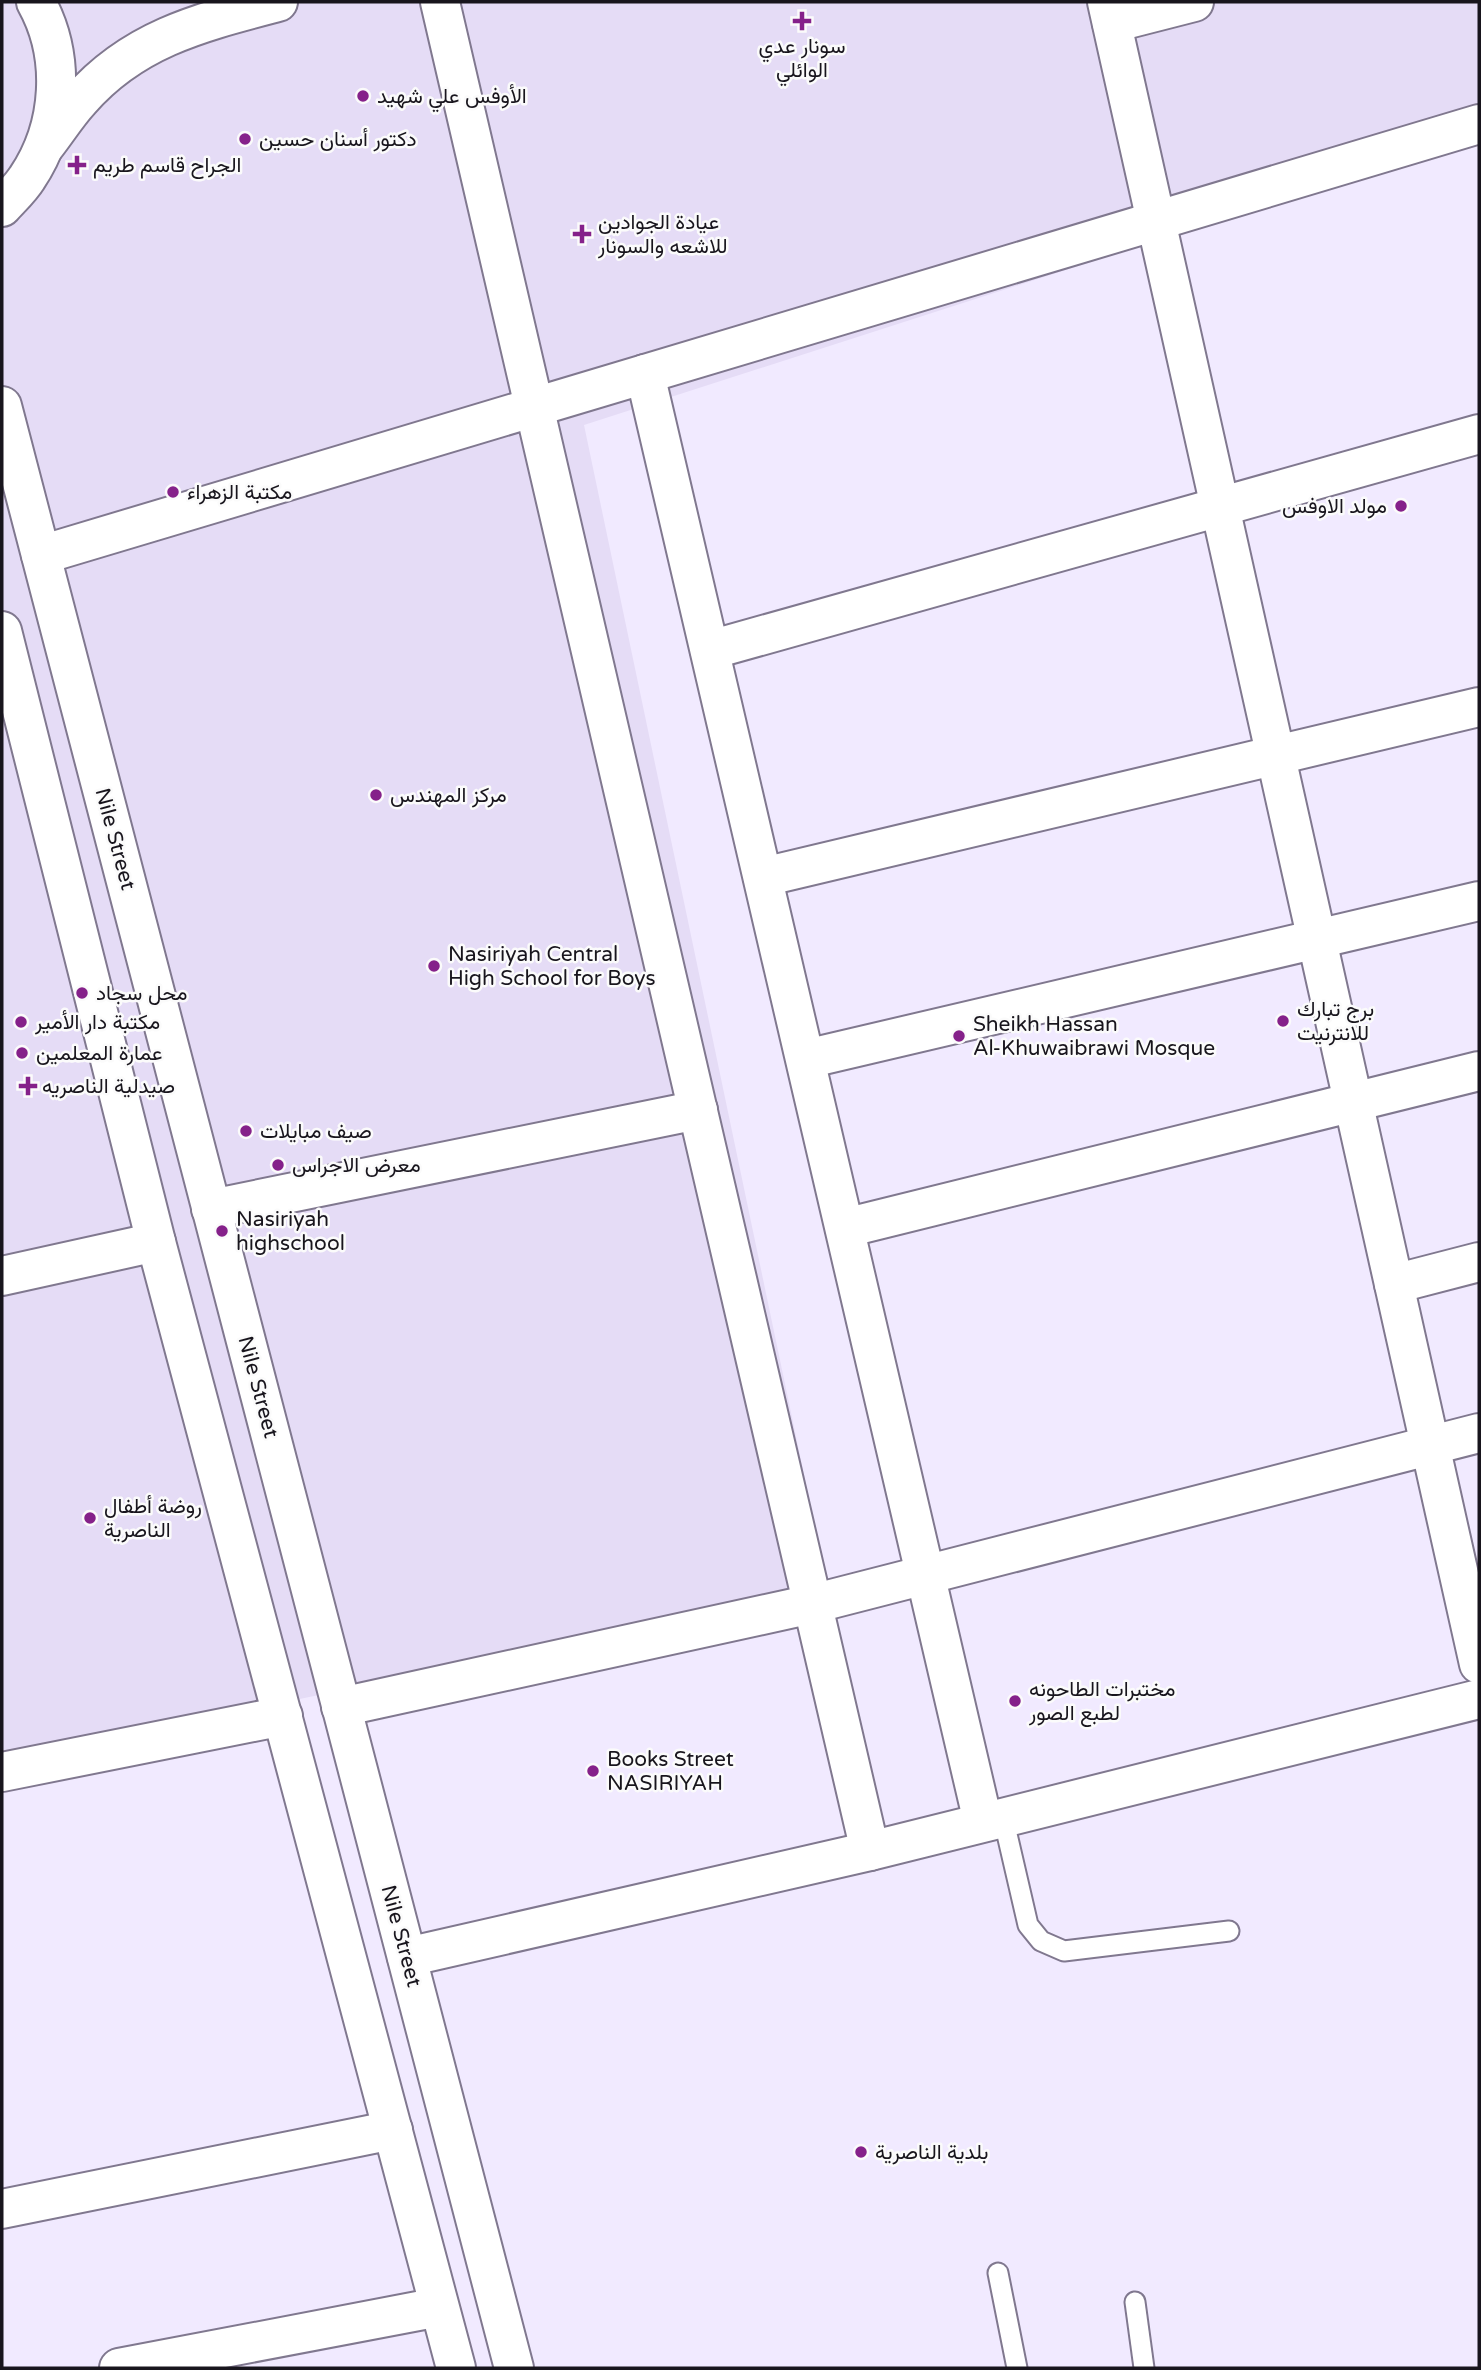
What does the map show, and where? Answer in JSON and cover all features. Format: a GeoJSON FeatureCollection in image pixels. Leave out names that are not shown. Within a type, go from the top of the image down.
{"type":"FeatureCollection","features":[{"type":"Feature","properties":{"kind":"street"},"geometry":{"type":"LineString","coordinates":[[36,2],[45,19],[56,61],[56,104],[44,147]]}},
{"type":"Feature","properties":{"kind":"street"},"geometry":{"type":"LineString","coordinates":[[2,207],[27,179],[44,147],[80,100],[115,67],[162,37],[204,21],[278,2]]}},
{"type":"Feature","properties":{"kind":"street"},"geometry":{"type":"LineString","coordinates":[[440,2],[870,1850]]}},
{"type":"Feature","properties":{"kind":"street"},"geometry":{"type":"LineString","coordinates":[[1194,2],[1110,12],[1479,1664]]}},
{"type":"Feature","properties":{"kind":"street"},"geometry":{"type":"LineString","coordinates":[[41,555],[1479,124]]}},
{"type":"Feature","properties":{"kind":"street"},"geometry":{"type":"LineString","coordinates":[[645,374],[926,1575],[993,1820]]}},
{"type":"Feature","properties":{"kind":"street","name":"Nile Street"},"geometry":{"type":"LineString","coordinates":[[2,406],[514,2368]]}},
{"type":"Feature","properties":{"kind":"street"},"geometry":{"type":"LineString","coordinates":[[710,650],[1479,434]]}},
{"type":"Feature","properties":{"kind":"street"},"geometry":{"type":"LineString","coordinates":[[2,631],[156,1242],[456,2368]]}},
{"type":"Feature","properties":{"kind":"street"},"geometry":{"type":"LineString","coordinates":[[763,877],[1479,707]]}},
{"type":"Feature","properties":{"kind":"street"},"geometry":{"type":"LineString","coordinates":[[806,1059],[1479,901]]}},
{"type":"Feature","properties":{"kind":"street"},"geometry":{"type":"LineString","coordinates":[[845,1228],[1479,1071]]}},
{"type":"Feature","properties":{"kind":"street"},"geometry":{"type":"LineString","coordinates":[[211,1209],[698,1110]]}},
{"type":"Feature","properties":{"kind":"street"},"geometry":{"type":"LineString","coordinates":[[2,1276],[156,1242]]}},
{"type":"Feature","properties":{"kind":"street"},"geometry":{"type":"LineString","coordinates":[[1394,1283],[1479,1262]]}},
{"type":"Feature","properties":{"kind":"street"},"geometry":{"type":"LineString","coordinates":[[341,1707],[812,1604],[1479,1433]]}},
{"type":"Feature","properties":{"kind":"street"},"geometry":{"type":"LineString","coordinates":[[407,1957],[870,1850],[1479,1699]]}},
{"type":"Feature","properties":{"kind":"street"},"geometry":{"type":"LineString","coordinates":[[2,1772],[282,1716]]}},
{"type":"Feature","properties":{"kind":"street"},"geometry":{"type":"LineString","coordinates":[[2,2209],[393,2130]]}},
{"type":"Feature","properties":{"kind":"street"},"geometry":{"type":"LineString","coordinates":[[118,2368],[439,2307]]}},
{"type":"Feature","properties":{"kind":"lane"},"geometry":{"type":"LineString","coordinates":[[993,1820],[1028,1925],[1041,1941],[1064,1951],[1229,1931]]}},
{"type":"Feature","properties":{"kind":"lane"},"geometry":{"type":"LineString","coordinates":[[998,2273],[1017,2368]]}},
{"type":"Feature","properties":{"kind":"lane"},"geometry":{"type":"LineString","coordinates":[[1135,2302],[1143,2368]]}},
{"type":"Feature","properties":{"kind":"shaded area"},"geometry":{"type":"Polygon","coordinates":[[[2,2],[1479,2],[1479,137],[584,425],[828,1589],[2,1761],[2,2]]]}},
{"type":"Feature","properties":{"kind":"place","name":"سونار عدي الوائلي"},"geometry":{"type":"Point","coordinates":[802,21]}},
{"type":"Feature","properties":{"kind":"place","name":"الأوفس علي شهيد"},"geometry":{"type":"Point","coordinates":[363,96]}},
{"type":"Feature","properties":{"kind":"place","name":"دكتور أسنان حسين"},"geometry":{"type":"Point","coordinates":[245,139]}},
{"type":"Feature","properties":{"kind":"place","name":"الجراح قاسم طريم"},"geometry":{"type":"Point","coordinates":[77,165]}},
{"type":"Feature","properties":{"kind":"place","name":"عيادة الجوادين للاشعه والسونار"},"geometry":{"type":"Point","coordinates":[582,234]}},
{"type":"Feature","properties":{"kind":"place","name":"مكتبة الزهراء"},"geometry":{"type":"Point","coordinates":[173,492]}},
{"type":"Feature","properties":{"kind":"place","name":"مولد الاوفس"},"geometry":{"type":"Point","coordinates":[1401,506]}},
{"type":"Feature","properties":{"kind":"place","name":"مركز المهندس"},"geometry":{"type":"Point","coordinates":[376,795]}},
{"type":"Feature","properties":{"kind":"place","name":"Nasiriyah Central High School for Boys"},"geometry":{"type":"Point","coordinates":[434,966]}},
{"type":"Feature","properties":{"kind":"place","name":"محل سجاد"},"geometry":{"type":"Point","coordinates":[82,993]}},
{"type":"Feature","properties":{"kind":"place","name":"برج تبارك للانترنيت"},"geometry":{"type":"Point","coordinates":[1283,1021]}},
{"type":"Feature","properties":{"kind":"place","name":"مكتبة دار الأمير"},"geometry":{"type":"Point","coordinates":[21,1022]}},
{"type":"Feature","properties":{"kind":"place","name":"Sheikh Hassan Al-Khuwaibrawi Mosque"},"geometry":{"type":"Point","coordinates":[959,1036]}},
{"type":"Feature","properties":{"kind":"place","name":"عمارة المعلمين"},"geometry":{"type":"Point","coordinates":[22,1053]}},
{"type":"Feature","properties":{"kind":"place","name":"صيدلية الناصريه"},"geometry":{"type":"Point","coordinates":[28,1086]}},
{"type":"Feature","properties":{"kind":"place","name":"صيف مبايلات"},"geometry":{"type":"Point","coordinates":[246,1131]}},
{"type":"Feature","properties":{"kind":"place","name":"معرض الاجراس"},"geometry":{"type":"Point","coordinates":[278,1165]}},
{"type":"Feature","properties":{"kind":"place","name":"Nasiriyah highschool"},"geometry":{"type":"Point","coordinates":[222,1231]}},
{"type":"Feature","properties":{"kind":"place","name":"روضة أطفال الناصرية"},"geometry":{"type":"Point","coordinates":[90,1518]}},
{"type":"Feature","properties":{"kind":"place","name":"مختبرات الطاحونه لطبع الصور"},"geometry":{"type":"Point","coordinates":[1015,1701]}},
{"type":"Feature","properties":{"kind":"place","name":"Books Street NASIRIYAH"},"geometry":{"type":"Point","coordinates":[593,1771]}},
{"type":"Feature","properties":{"kind":"place","name":"بلدية الناصرية"},"geometry":{"type":"Point","coordinates":[861,2152]}}]}
